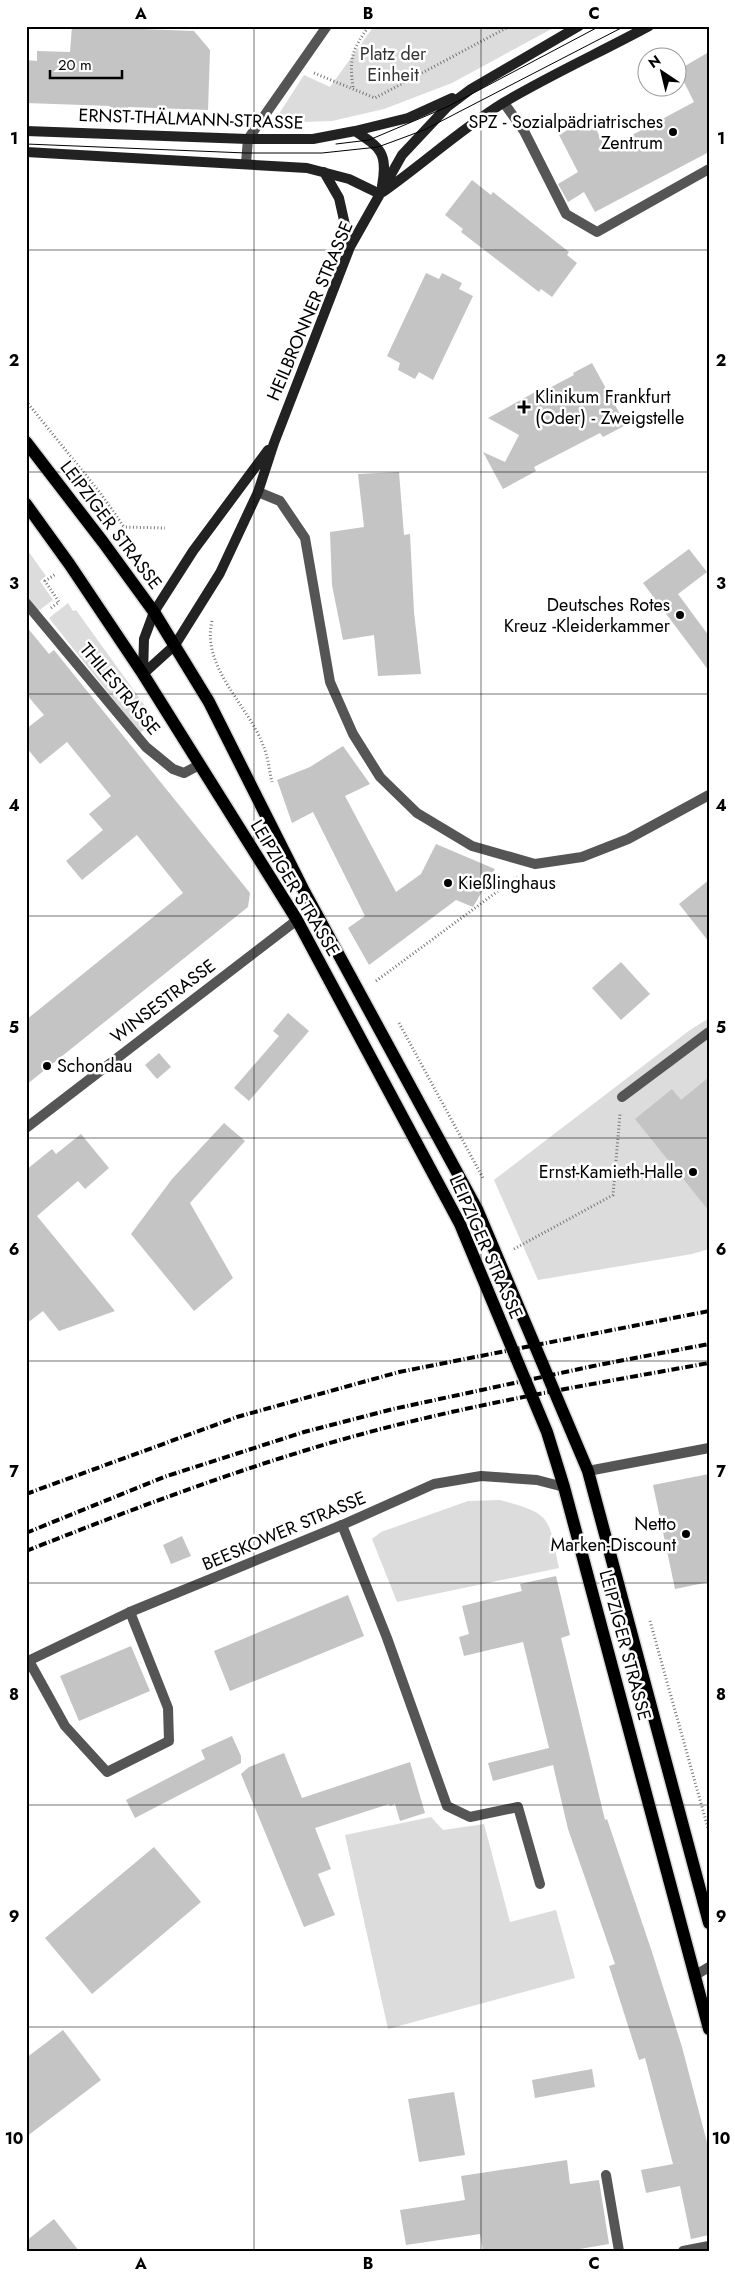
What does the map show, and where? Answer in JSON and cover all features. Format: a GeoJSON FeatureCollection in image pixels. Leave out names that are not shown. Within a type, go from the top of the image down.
{"type":"FeatureCollection","features":[{"type":"Feature","properties":{"kind":"main road","name":"LEIPZIGER STRASSE"},"geometry":{"type":"LineString","coordinates":[[26,442],[154,612],[209,702],[303,890],[477,1209],[588,1471],[709,1923]]}},
{"type":"Feature","properties":{"kind":"main road","name":"LEIPZIGER STRASSE"},"geometry":{"type":"LineString","coordinates":[[26,504],[70,565],[143,674],[297,920],[460,1224],[547,1432],[564,1487],[709,2029]]}},
{"type":"Feature","properties":{"kind":"street"},"geometry":{"type":"LineString","coordinates":[[246,163],[248,140],[327,26]]}},
{"type":"Feature","properties":{"kind":"street","name":"HEILBRONNER STRASSE"},"geometry":{"type":"LineString","coordinates":[[143,674],[175,645],[220,573],[258,492],[274,443],[350,247],[402,155],[447,107],[471,89],[579,26]]}},
{"type":"Feature","properties":{"kind":"street","name":"HEILBRONNER STRASSE"},"geometry":{"type":"LineString","coordinates":[[380,194],[418,167],[458,134],[504,103],[649,26]]}},
{"type":"Feature","properties":{"kind":"street","name":"ERNST-THÄLMANN-STRASSE"},"geometry":{"type":"LineString","coordinates":[[26,131],[248,140],[313,139],[408,118],[471,89]]}},
{"type":"Feature","properties":{"kind":"street"},"geometry":{"type":"LineString","coordinates":[[504,103],[524,131],[566,214],[597,232],[709,169]]}},
{"type":"Feature","properties":{"kind":"street"},"geometry":{"type":"LineString","coordinates":[[26,152],[246,163],[307,168],[350,179],[380,194],[385,168],[378,147],[355,131]]}},
{"type":"Feature","properties":{"kind":"street"},"geometry":{"type":"LineString","coordinates":[[324,172],[339,198],[350,247]]}},
{"type":"Feature","properties":{"kind":"street","name":"HEILBRONNER STRASSE"},"geometry":{"type":"LineString","coordinates":[[143,674],[144,639],[154,612],[193,551],[274,443]]}},
{"type":"Feature","properties":{"kind":"street"},"geometry":{"type":"LineString","coordinates":[[258,492],[280,501],[306,538],[330,682],[353,734],[380,777],[417,813],[472,846],[535,864],[582,857],[628,839],[709,795]]}},
{"type":"Feature","properties":{"kind":"street","name":"THILESTRASSE"},"geometry":{"type":"LineString","coordinates":[[26,603],[146,747],[173,770],[184,773],[200,765]]}},
{"type":"Feature","properties":{"kind":"street","name":"WINSESTRASSE"},"geometry":{"type":"LineString","coordinates":[[26,1128],[297,920]]}},
{"type":"Feature","properties":{"kind":"street"},"geometry":{"type":"LineString","coordinates":[[622,1097],[709,1032]]}},
{"type":"Feature","properties":{"kind":"street"},"geometry":{"type":"LineString","coordinates":[[588,1471],[709,1448]]}},
{"type":"Feature","properties":{"kind":"street","name":"BEESKOWER STRASSE"},"geometry":{"type":"LineString","coordinates":[[28,1661],[130,1612],[342,1525],[434,1484],[481,1476],[536,1480],[564,1487]]}},
{"type":"Feature","properties":{"kind":"street"},"geometry":{"type":"LineString","coordinates":[[342,1525],[387,1638],[447,1806],[470,1818],[518,1807],[540,1884]]}},
{"type":"Feature","properties":{"kind":"street"},"geometry":{"type":"LineString","coordinates":[[28,1661],[65,1726],[107,1772],[169,1742],[168,1708],[130,1612]]}},
{"type":"Feature","properties":{"kind":"street"},"geometry":{"type":"LineString","coordinates":[[694,1976],[709,1967]]}},
{"type":"Feature","properties":{"kind":"street"},"geometry":{"type":"LineString","coordinates":[[606,2175],[619,2251]]}},
{"type":"Feature","properties":{"kind":"street"},"geometry":{"type":"LineString","coordinates":[[683,2251],[709,2246]]}},
{"type":"Feature","properties":{"kind":"path"},"geometry":{"type":"LineString","coordinates":[[353,88],[350,66],[356,45],[369,26]]}},
{"type":"Feature","properties":{"kind":"path"},"geometry":{"type":"LineString","coordinates":[[298,66],[375,98],[510,26]]}},
{"type":"Feature","properties":{"kind":"path"},"geometry":{"type":"LineString","coordinates":[[26,401],[101,494],[124,527],[165,528]]}},
{"type":"Feature","properties":{"kind":"path"},"geometry":{"type":"LineString","coordinates":[[38,617],[60,602],[45,582],[53,576]]}},
{"type":"Feature","properties":{"kind":"path"},"geometry":{"type":"LineString","coordinates":[[214,613],[210,631],[213,655],[232,691],[247,711],[264,745],[273,791]]}},
{"type":"Feature","properties":{"kind":"path"},"geometry":{"type":"LineString","coordinates":[[376,981],[535,864]]}},
{"type":"Feature","properties":{"kind":"path"},"geometry":{"type":"LineString","coordinates":[[371,972],[381,989]]}},
{"type":"Feature","properties":{"kind":"path"},"geometry":{"type":"LineString","coordinates":[[395,1015],[471,1151]]}},
{"type":"Feature","properties":{"kind":"path"},"geometry":{"type":"LineString","coordinates":[[514,1249],[613,1194],[622,1097]]}},
{"type":"Feature","properties":{"kind":"path"},"geometry":{"type":"LineString","coordinates":[[647,1613],[709,1832]]}},
{"type":"Feature","properties":{"kind":"green space","name":"Platz der Einheit"},"geometry":{"type":"Polygon","coordinates":[[[374,26],[557,26],[452,83],[384,109],[332,121],[273,123],[304,75],[330,87],[374,26]]]}},
{"type":"Feature","properties":{"kind":"green space"},"geometry":{"type":"Polygon","coordinates":[[[26,548],[46,576],[40,581],[53,600],[38,611],[26,597],[26,548]]]}},
{"type":"Feature","properties":{"kind":"green space"},"geometry":{"type":"Polygon","coordinates":[[[68,603],[73,611],[76,610],[156,721],[140,733],[49,618],[68,603]]]}},
{"type":"Feature","properties":{"kind":"green space"},"geometry":{"type":"Polygon","coordinates":[[[709,1018],[709,1249],[692,1254],[538,1280],[494,1180],[690,1030],[709,1018]]]}},
{"type":"Feature","properties":{"kind":"green space"},"geometry":{"type":"Polygon","coordinates":[[[500,1500],[530,1509],[545,1520],[553,1538],[559,1568],[397,1602],[372,1539],[381,1532],[468,1501],[500,1500]]]}},
{"type":"Feature","properties":{"kind":"green space"},"geometry":{"type":"Polygon","coordinates":[[[431,1817],[443,1830],[484,1824],[510,1922],[556,1910],[575,1978],[388,2029],[345,1835],[431,1817]]]}},
{"type":"Feature","properties":{"kind":"building"},"geometry":{"type":"Polygon","coordinates":[[[72,26],[117,26],[117,28],[194,31],[210,50],[208,110],[128,107],[128,114],[109,114],[110,106],[26,103],[26,60],[37,61],[37,51],[70,52],[72,26]]]}},
{"type":"Feature","properties":{"kind":"building","name":"SPZ - Sozialpädriatrisches Zentrum"},"geometry":{"type":"Polygon","coordinates":[[[709,52],[709,152],[595,212],[584,192],[568,202],[558,184],[578,172],[559,135],[590,117],[606,149],[694,102],[688,90],[688,64],[709,52]]]}},
{"type":"Feature","properties":{"kind":"building"},"geometry":{"type":"Polygon","coordinates":[[[472,180],[491,195],[493,192],[569,252],[567,255],[577,263],[552,297],[541,289],[539,292],[461,232],[463,229],[445,215],[472,180]]]}},
{"type":"Feature","properties":{"kind":"building"},"geometry":{"type":"Polygon","coordinates":[[[426,273],[439,279],[442,273],[462,283],[459,289],[473,296],[433,380],[419,372],[415,379],[398,370],[400,363],[387,356],[426,273]]]}},
{"type":"Feature","properties":{"kind":"building"},"geometry":{"type":"Polygon","coordinates":[[[592,363],[626,425],[603,437],[600,433],[534,467],[536,471],[503,489],[483,452],[505,462],[519,435],[488,418],[537,391],[540,393],[592,363]]]}},
{"type":"Feature","properties":{"kind":"building"},"geometry":{"type":"Polygon","coordinates":[[[399,472],[404,535],[410,534],[414,612],[421,674],[378,676],[374,635],[343,640],[332,585],[330,532],[364,527],[358,474],[399,472]]]}},
{"type":"Feature","properties":{"kind":"building","name":"Deutsches Rotes Kreuz -Kleiderkammer"},"geometry":{"type":"Polygon","coordinates":[[[689,549],[707,572],[678,594],[709,636],[709,671],[643,583],[689,549]]]}},
{"type":"Feature","properties":{"kind":"building"},"geometry":{"type":"Polygon","coordinates":[[[26,626],[49,654],[54,650],[250,893],[248,907],[26,1085],[26,1020],[183,893],[137,835],[82,880],[66,861],[103,830],[89,814],[111,796],[67,742],[40,764],[26,747],[26,729],[44,715],[26,694],[26,626]]]}},
{"type":"Feature","properties":{"kind":"building","name":"Kießlinghaus"},"geometry":{"type":"Polygon","coordinates":[[[343,746],[370,784],[345,796],[396,892],[421,874],[436,844],[495,869],[473,907],[456,900],[369,965],[348,928],[365,916],[313,812],[292,823],[277,780],[310,767],[343,746]]]}},
{"type":"Feature","properties":{"kind":"building"},"geometry":{"type":"Polygon","coordinates":[[[709,880],[709,942],[679,904],[709,880]]]}},
{"type":"Feature","properties":{"kind":"building"},"geometry":{"type":"Polygon","coordinates":[[[621,962],[650,994],[621,1020],[592,988],[621,962]]]}},
{"type":"Feature","properties":{"kind":"building"},"geometry":{"type":"Polygon","coordinates":[[[288,1013],[309,1031],[249,1101],[234,1088],[279,1036],[273,1031],[288,1013]]]}},
{"type":"Feature","properties":{"kind":"building"},"geometry":{"type":"Polygon","coordinates":[[[159,1053],[171,1067],[157,1079],[145,1065],[159,1053]]]}},
{"type":"Feature","properties":{"kind":"building","name":"Ernst-Kamieth-Halle"},"geometry":{"type":"Polygon","coordinates":[[[709,1077],[709,1211],[635,1119],[672,1089],[681,1100],[709,1077]]]}},
{"type":"Feature","properties":{"kind":"building"},"geometry":{"type":"Polygon","coordinates":[[[224,1123],[245,1141],[190,1203],[233,1278],[194,1311],[131,1234],[172,1179],[224,1123]]]}},
{"type":"Feature","properties":{"kind":"building"},"geometry":{"type":"Polygon","coordinates":[[[81,1134],[109,1168],[85,1189],[78,1181],[37,1216],[115,1311],[59,1331],[43,1311],[26,1324],[26,1170],[52,1149],[56,1154],[81,1134]]]}},
{"type":"Feature","properties":{"kind":"building","name":"Netto Marken-Discount"},"geometry":{"type":"Polygon","coordinates":[[[709,1474],[709,1582],[675,1589],[653,1485],[709,1474]]]}},
{"type":"Feature","properties":{"kind":"building"},"geometry":{"type":"Polygon","coordinates":[[[182,1536],[191,1556],[171,1564],[163,1545],[182,1536]]]}},
{"type":"Feature","properties":{"kind":"building"},"geometry":{"type":"Polygon","coordinates":[[[556,1576],[570,1635],[561,1638],[605,1820],[607,1819],[682,2047],[709,2150],[709,2235],[691,2239],[680,2186],[646,2193],[641,2170],[673,2164],[645,2058],[639,2060],[609,1966],[615,1964],[568,1829],[553,1765],[493,1781],[488,1763],[549,1748],[523,1642],[464,1656],[459,1637],[469,1634],[462,1606],[522,1591],[520,1584],[556,1576]]]}},
{"type":"Feature","properties":{"kind":"building"},"geometry":{"type":"Polygon","coordinates":[[[348,1595],[364,1636],[230,1691],[214,1651],[348,1595]]]}},
{"type":"Feature","properties":{"kind":"building"},"geometry":{"type":"Polygon","coordinates":[[[131,1646],[150,1691],[79,1721],[60,1676],[131,1646]]]}},
{"type":"Feature","properties":{"kind":"building"},"geometry":{"type":"Polygon","coordinates":[[[232,1736],[241,1756],[241,1763],[135,1818],[126,1800],[205,1759],[201,1750],[232,1736]]]}},
{"type":"Feature","properties":{"kind":"building"},"geometry":{"type":"Polygon","coordinates":[[[284,1753],[302,1798],[410,1762],[425,1813],[400,1821],[395,1804],[390,1806],[389,1804],[315,1828],[331,1869],[318,1874],[335,1915],[304,1927],[241,1774],[249,1767],[284,1753]]]}},
{"type":"Feature","properties":{"kind":"building"},"geometry":{"type":"Polygon","coordinates":[[[154,1847],[201,1902],[92,1994],[45,1938],[154,1847]]]}},
{"type":"Feature","properties":{"kind":"building"},"geometry":{"type":"Polygon","coordinates":[[[63,2030],[101,2080],[26,2137],[26,2058],[63,2030]]]}},
{"type":"Feature","properties":{"kind":"building"},"geometry":{"type":"Polygon","coordinates":[[[592,2069],[595,2087],[535,2098],[532,2080],[592,2069]]]}},
{"type":"Feature","properties":{"kind":"building"},"geometry":{"type":"Polygon","coordinates":[[[454,2092],[465,2155],[419,2162],[408,2099],[454,2092]]]}},
{"type":"Feature","properties":{"kind":"building"},"geometry":{"type":"Polygon","coordinates":[[[567,2160],[570,2184],[599,2180],[609,2244],[568,2251],[483,2251],[480,2234],[406,2245],[400,2210],[465,2200],[461,2176],[567,2160]]]}},
{"type":"Feature","properties":{"kind":"building"},"geometry":{"type":"Polygon","coordinates":[[[54,2219],[79,2251],[26,2251],[26,2241],[54,2219]]]}},
{"type":"Feature","properties":{"kind":"tram line"},"geometry":{"type":"LineString","coordinates":[[336,144],[369,140],[447,107],[600,26]]}},
{"type":"Feature","properties":{"kind":"tram line"},"geometry":{"type":"LineString","coordinates":[[26,144],[246,153],[322,153],[378,147],[424,130],[625,26]]}},
{"type":"Feature","properties":{"kind":"railway"},"geometry":{"type":"LineString","coordinates":[[26,1494],[237,1417],[399,1372],[709,1311]]}},
{"type":"Feature","properties":{"kind":"railway"},"geometry":{"type":"LineString","coordinates":[[26,1533],[164,1477],[304,1432],[393,1409],[598,1365],[709,1344]]}},
{"type":"Feature","properties":{"kind":"railway"},"geometry":{"type":"LineString","coordinates":[[26,1551],[203,1484],[274,1460],[359,1435],[508,1400],[709,1363]]}},
{"type":"Feature","properties":{"kind":"place","name":"SPZ - Sozialpädriatrisches Zentrum"},"geometry":{"type":"Point","coordinates":[673,132]}},
{"type":"Feature","properties":{"kind":"place","name":"Klinikum Frankfurt (Oder) - Zweigstelle"},"geometry":{"type":"Point","coordinates":[524,407]}},
{"type":"Feature","properties":{"kind":"place","name":"Deutsches Rotes Kreuz -Kleiderkammer"},"geometry":{"type":"Point","coordinates":[680,615]}},
{"type":"Feature","properties":{"kind":"place","name":"Kießlinghaus"},"geometry":{"type":"Point","coordinates":[448,883]}},
{"type":"Feature","properties":{"kind":"place","name":"Schondau"},"geometry":{"type":"Point","coordinates":[47,1066]}},
{"type":"Feature","properties":{"kind":"place","name":"Ernst-Kamieth-Halle"},"geometry":{"type":"Point","coordinates":[693,1172]}},
{"type":"Feature","properties":{"kind":"place","name":"Netto Marken-Discount"},"geometry":{"type":"Point","coordinates":[686,1534]}}]}
